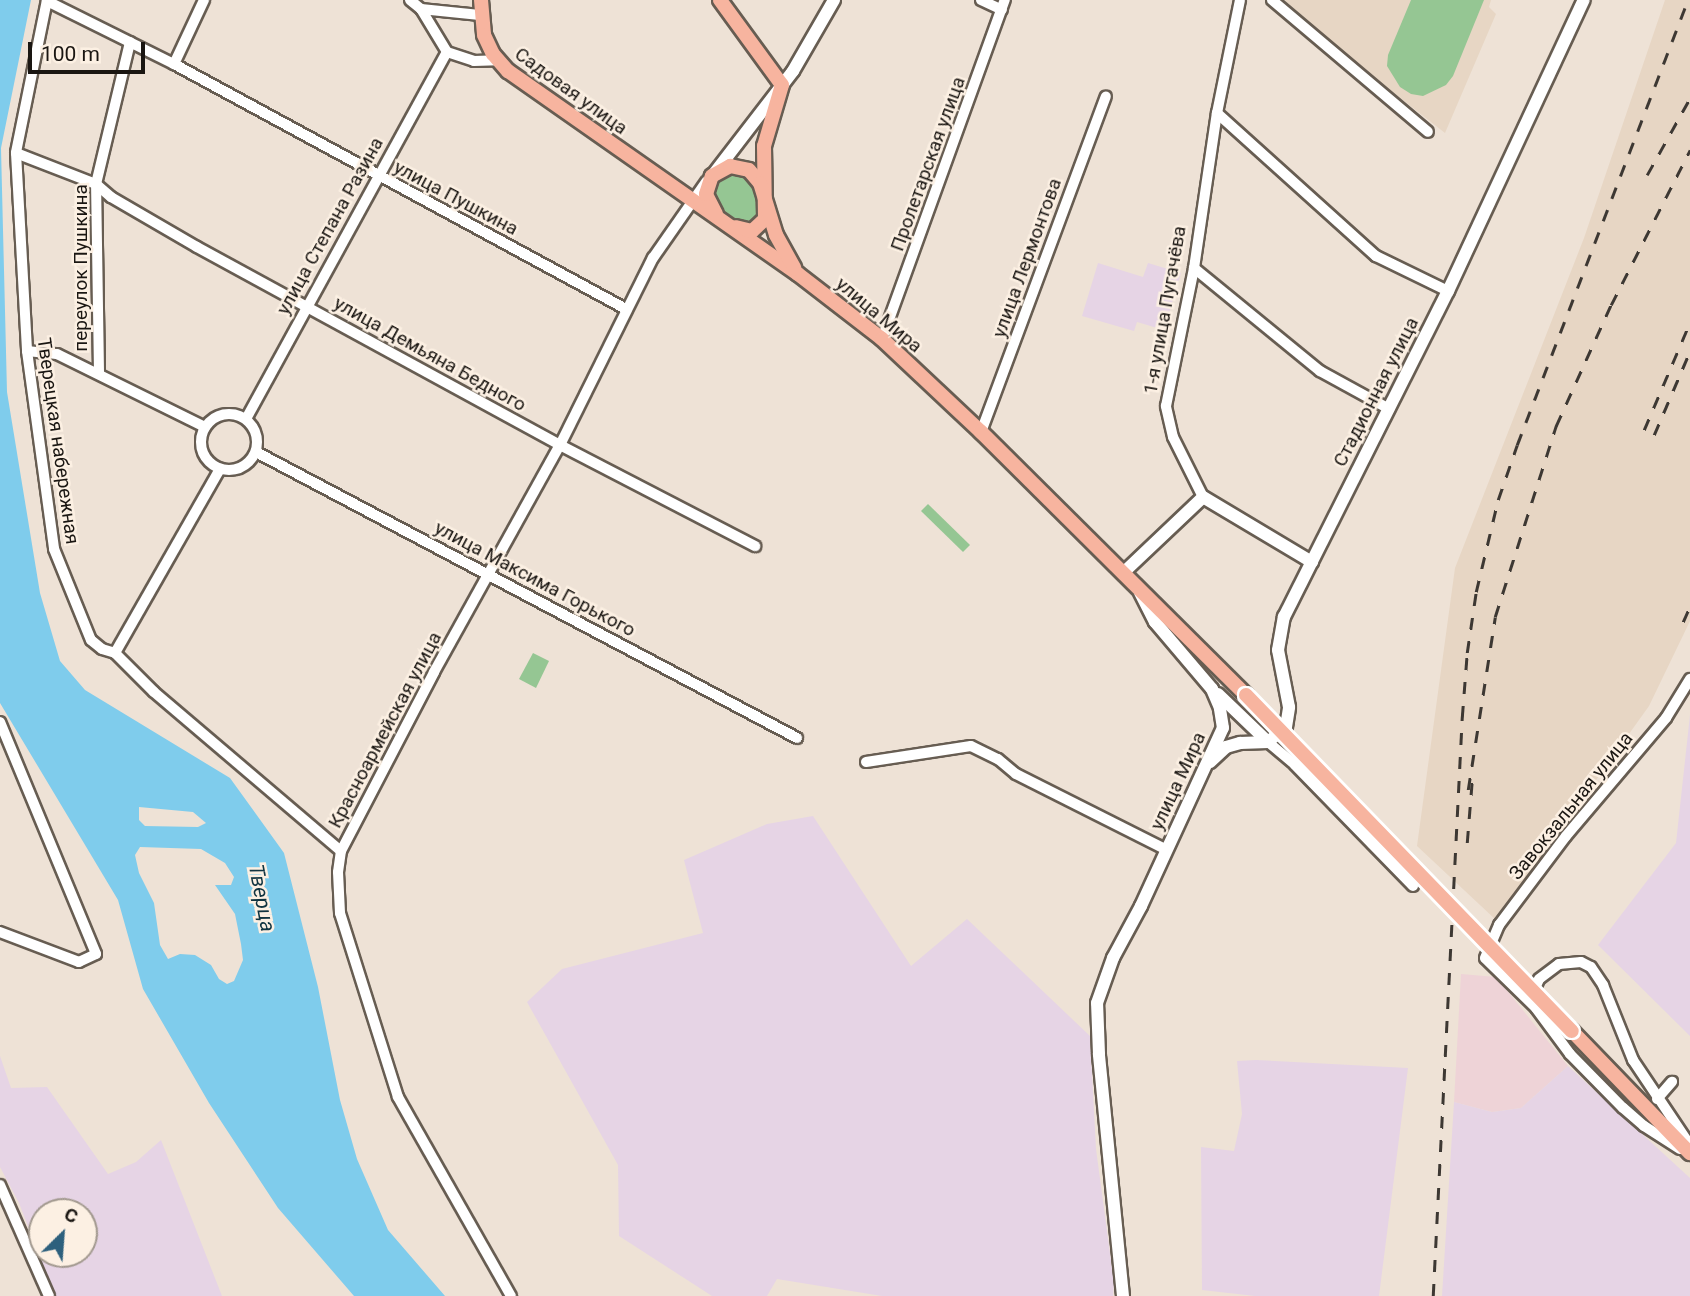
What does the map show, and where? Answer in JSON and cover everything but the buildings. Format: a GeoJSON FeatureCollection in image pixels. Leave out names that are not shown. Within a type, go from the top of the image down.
{"type":"FeatureCollection","features":[{"type":"Feature","properties":{"kind":"main road"},"geometry":{"type":"LineString","coordinates":[[720,0],[782,85],[764,146],[766,200],[764,221],[754,230],[743,231],[723,222],[707,201],[706,187],[713,175],[733,166],[747,169],[757,178],[766,200]]}},
{"type":"Feature","properties":{"kind":"main road","name":"Садовая улица"},"geometry":{"type":"LineString","coordinates":[[480,7],[484,35],[497,60],[515,76],[723,222]]}},
{"type":"Feature","properties":{"kind":"main road","name":"улица Мира"},"geometry":{"type":"LineString","coordinates":[[766,200],[782,247],[797,274]]}},
{"type":"Feature","properties":{"kind":"main road","name":"улица Мира"},"geometry":{"type":"LineString","coordinates":[[723,222],[882,339],[1137,586]]}},
{"type":"Feature","properties":{"kind":"main road"},"geometry":{"type":"LineString","coordinates":[[1137,586],[1690,1154]]}},
{"type":"Feature","properties":{"kind":"street","name":"улица Пушкина"},"geometry":{"type":"LineString","coordinates":[[47,0],[174,64],[626,309]]}},
{"type":"Feature","properties":{"kind":"street","name":"Тверецкая набережная"},"geometry":{"type":"LineString","coordinates":[[47,0],[16,153],[27,351],[54,549],[91,640],[102,649],[115,653],[155,692],[341,851]]}},
{"type":"Feature","properties":{"kind":"street"},"geometry":{"type":"LineString","coordinates":[[174,64],[204,0]]}},
{"type":"Feature","properties":{"kind":"street"},"geometry":{"type":"LineString","coordinates":[[410,0],[422,9],[447,52],[474,61],[497,60]]}},
{"type":"Feature","properties":{"kind":"street"},"geometry":{"type":"LineString","coordinates":[[713,175],[802,57],[834,0]]}},
{"type":"Feature","properties":{"kind":"street"},"geometry":{"type":"LineString","coordinates":[[981,0],[1003,5]]}},
{"type":"Feature","properties":{"kind":"street","name":"1-я улица Пугачёва"},"geometry":{"type":"LineString","coordinates":[[1203,497],[1173,438],[1166,412],[1194,268],[1217,113],[1240,0]]}},
{"type":"Feature","properties":{"kind":"street"},"geometry":{"type":"LineString","coordinates":[[1272,0],[1428,132]]}},
{"type":"Feature","properties":{"kind":"street","name":"Стадионная улица"},"geometry":{"type":"LineString","coordinates":[[1268,743],[1283,731],[1288,722],[1289,707],[1279,664],[1279,637],[1287,611],[1448,291],[1584,0]]}},
{"type":"Feature","properties":{"kind":"street","name":"Пролетарская улица"},"geometry":{"type":"LineString","coordinates":[[882,339],[1003,5]]}},
{"type":"Feature","properties":{"kind":"street","name":"Садовая улица"},"geometry":{"type":"LineString","coordinates":[[422,9],[480,7]]}},
{"type":"Feature","properties":{"kind":"street","name":"переулок Пушкина"},"geometry":{"type":"LineString","coordinates":[[100,372],[96,184],[130,42]]}},
{"type":"Feature","properties":{"kind":"street","name":"улица Степана Разина"},"geometry":{"type":"LineString","coordinates":[[246,419],[447,52]]}},
{"type":"Feature","properties":{"kind":"street","name":"улица Лермонтова"},"geometry":{"type":"LineString","coordinates":[[981,432],[1106,96]]}},
{"type":"Feature","properties":{"kind":"street"},"geometry":{"type":"LineString","coordinates":[[1217,113],[1376,256],[1448,291]]}},
{"type":"Feature","properties":{"kind":"street","name":"улица Демьяна Бедного"},"geometry":{"type":"LineString","coordinates":[[16,153],[96,184],[111,197],[308,307],[560,445],[755,545]]}},
{"type":"Feature","properties":{"kind":"street","name":"Красноармейская улица"},"geometry":{"type":"LineString","coordinates":[[511,1296],[398,1097],[340,913],[338,872],[341,851],[488,574],[560,445],[653,258],[692,200],[713,175]]}},
{"type":"Feature","properties":{"kind":"street"},"geometry":{"type":"LineString","coordinates":[[1194,268],[1320,371],[1389,409]]}},
{"type":"Feature","properties":{"kind":"street"},"geometry":{"type":"LineString","coordinates":[[27,351],[57,354],[100,372],[205,427]]}},
{"type":"Feature","properties":{"kind":"street"},"geometry":{"type":"LineString","coordinates":[[224,414],[246,419],[255,430],[256,452],[242,468],[220,469],[212,465],[203,452],[202,435],[205,427],[224,414]]}},
{"type":"Feature","properties":{"kind":"street","name":"улица Максима Горького"},"geometry":{"type":"LineString","coordinates":[[256,452],[797,738]]}},
{"type":"Feature","properties":{"kind":"street"},"geometry":{"type":"LineString","coordinates":[[115,653],[220,469]]}},
{"type":"Feature","properties":{"kind":"street"},"geometry":{"type":"LineString","coordinates":[[1123,573],[1203,497],[1311,562]]}},
{"type":"Feature","properties":{"kind":"street","name":"улица Мира"},"geometry":{"type":"LineString","coordinates":[[1123,1296],[1096,1011],[1099,994],[1113,958],[1210,762],[1223,728],[1220,708],[1212,689],[1155,622],[1137,586]]}},
{"type":"Feature","properties":{"kind":"street","name":"Завокзальная улица"},"geometry":{"type":"LineString","coordinates":[[1536,1008],[1485,958],[1499,925],[1566,836],[1666,718],[1690,679]]}},
{"type":"Feature","properties":{"kind":"street"},"geometry":{"type":"LineString","coordinates":[[1212,689],[1295,765],[1413,886]]}},
{"type":"Feature","properties":{"kind":"street"},"geometry":{"type":"LineString","coordinates":[[0,722],[96,954],[79,962],[0,932]]}},
{"type":"Feature","properties":{"kind":"street"},"geometry":{"type":"LineString","coordinates":[[1223,728],[1230,738],[1240,743]]}},
{"type":"Feature","properties":{"kind":"street"},"geometry":{"type":"LineString","coordinates":[[1210,762],[1223,749],[1240,743],[1268,743]]}},
{"type":"Feature","properties":{"kind":"street"},"geometry":{"type":"LineString","coordinates":[[866,762],[971,746],[998,759],[1016,774],[1167,850]]}},
{"type":"Feature","properties":{"kind":"street"},"geometry":{"type":"LineString","coordinates":[[1690,1146],[1633,1060],[1603,985],[1591,967],[1569,961],[1549,970],[1532,993],[1536,1008],[1547,1025],[1570,1054],[1623,1108],[1644,1126],[1690,1154]]}},
{"type":"Feature","properties":{"kind":"street"},"geometry":{"type":"LineString","coordinates":[[1657,1099],[1672,1082]]}},
{"type":"Feature","properties":{"kind":"street"},"geometry":{"type":"LineString","coordinates":[[0,1185],[49,1296]]}},
{"type":"Feature","properties":{"kind":"shaded area"},"geometry":{"type":"Polygon","coordinates":[[[1284,0],[1491,0],[1489,7],[1496,14],[1445,133],[1317,33],[1284,0]]]}},
{"type":"Feature","properties":{"kind":"shaded area"},"geometry":{"type":"Polygon","coordinates":[[[1665,0],[1690,0],[1690,621],[1649,706],[1496,920],[1417,846],[1455,568],[1584,238],[1665,0]]]}},
{"type":"Feature","properties":{"kind":"shaded area"},"geometry":{"type":"Polygon","coordinates":[[[1098,263],[1143,277],[1148,263],[1181,273],[1164,330],[1137,322],[1134,331],[1082,316],[1098,263]]]}},
{"type":"Feature","properties":{"kind":"shaded area"},"geometry":{"type":"Polygon","coordinates":[[[1690,715],[1690,1036],[1598,945],[1676,843],[1690,715]]]}},
{"type":"Feature","properties":{"kind":"shaded area"},"geometry":{"type":"Polygon","coordinates":[[[813,816],[911,966],[967,919],[1090,1036],[1096,1149],[1114,1283],[1113,1296],[882,1296],[777,1279],[767,1296],[712,1296],[619,1236],[618,1165],[527,1002],[562,969],[703,933],[684,860],[767,824],[813,816]]]}},
{"type":"Feature","properties":{"kind":"shaded area"},"geometry":{"type":"Polygon","coordinates":[[[1461,974],[1496,977],[1568,1066],[1521,1108],[1492,1112],[1454,1102],[1461,974]]]}},
{"type":"Feature","properties":{"kind":"shaded area"},"geometry":{"type":"Polygon","coordinates":[[[0,1056],[11,1088],[47,1087],[108,1174],[136,1162],[161,1140],[222,1296],[55,1296],[44,1268],[98,1268],[98,1198],[28,1198],[28,1226],[0,1167],[0,1056]]]}},
{"type":"Feature","properties":{"kind":"shaded area"},"geometry":{"type":"Polygon","coordinates":[[[1237,1061],[1408,1068],[1379,1296],[1255,1296],[1202,1290],[1201,1147],[1234,1151],[1242,1114],[1237,1061]]]}},
{"type":"Feature","properties":{"kind":"shaded area"},"geometry":{"type":"Polygon","coordinates":[[[1568,1066],[1690,1178],[1690,1296],[1442,1296],[1454,1102],[1492,1112],[1521,1108],[1568,1066]]]}},
{"type":"Feature","properties":{"kind":"green space"},"geometry":{"type":"Polygon","coordinates":[[[1411,0],[1484,0],[1453,76],[1446,85],[1423,96],[1411,94],[1400,87],[1387,66],[1388,55],[1411,0]]]}},
{"type":"Feature","properties":{"kind":"green space"},"geometry":{"type":"Polygon","coordinates":[[[733,173],[748,179],[755,189],[758,215],[751,224],[737,222],[721,211],[713,198],[719,181],[733,173]]]}},
{"type":"Feature","properties":{"kind":"green space"},"geometry":{"type":"Polygon","coordinates":[[[928,504],[970,545],[963,552],[921,511],[928,504]]]}},
{"type":"Feature","properties":{"kind":"green space"},"geometry":{"type":"Polygon","coordinates":[[[533,653],[549,661],[536,688],[519,679],[533,653]]]}},
{"type":"Feature","properties":{"kind":"water","name":"Тверца"},"geometry":{"type":"Polygon","coordinates":[[[0,0],[31,0],[1,148],[7,392],[40,593],[60,661],[85,690],[230,778],[284,853],[318,987],[340,1100],[357,1159],[388,1230],[445,1296],[354,1296],[278,1208],[209,1103],[143,989],[118,900],[0,703],[0,0]],[[139,807],[139,820],[145,826],[198,827],[206,823],[193,812],[139,807]],[[140,847],[135,855],[139,873],[154,903],[160,945],[168,959],[180,954],[195,955],[211,965],[219,979],[227,984],[234,981],[243,960],[241,944],[235,914],[215,885],[231,885],[234,877],[225,863],[201,849],[140,847]]]}},
{"type":"Feature","properties":{"kind":"railway"},"geometry":{"type":"LineString","coordinates":[[1433,1296],[1462,718],[1467,653],[1476,592],[1498,500],[1517,445],[1688,0]]}},
{"type":"Feature","properties":{"kind":"railway"},"geometry":{"type":"LineString","coordinates":[[1647,175],[1690,98]]}},
{"type":"Feature","properties":{"kind":"railway"},"geometry":{"type":"LineString","coordinates":[[1468,790],[1495,617],[1556,426],[1611,305],[1690,150]]}},
{"type":"Feature","properties":{"kind":"railway"},"geometry":{"type":"LineString","coordinates":[[1644,430],[1690,322]]}},
{"type":"Feature","properties":{"kind":"railway"},"geometry":{"type":"LineString","coordinates":[[1654,435],[1690,351]]}},
{"type":"Feature","properties":{"kind":"railway"},"geometry":{"type":"LineString","coordinates":[[1683,622],[1690,606]]}},
{"type":"Feature","properties":{"kind":"railway"},"geometry":{"type":"LineString","coordinates":[[1467,843],[1472,781]]}}]}
